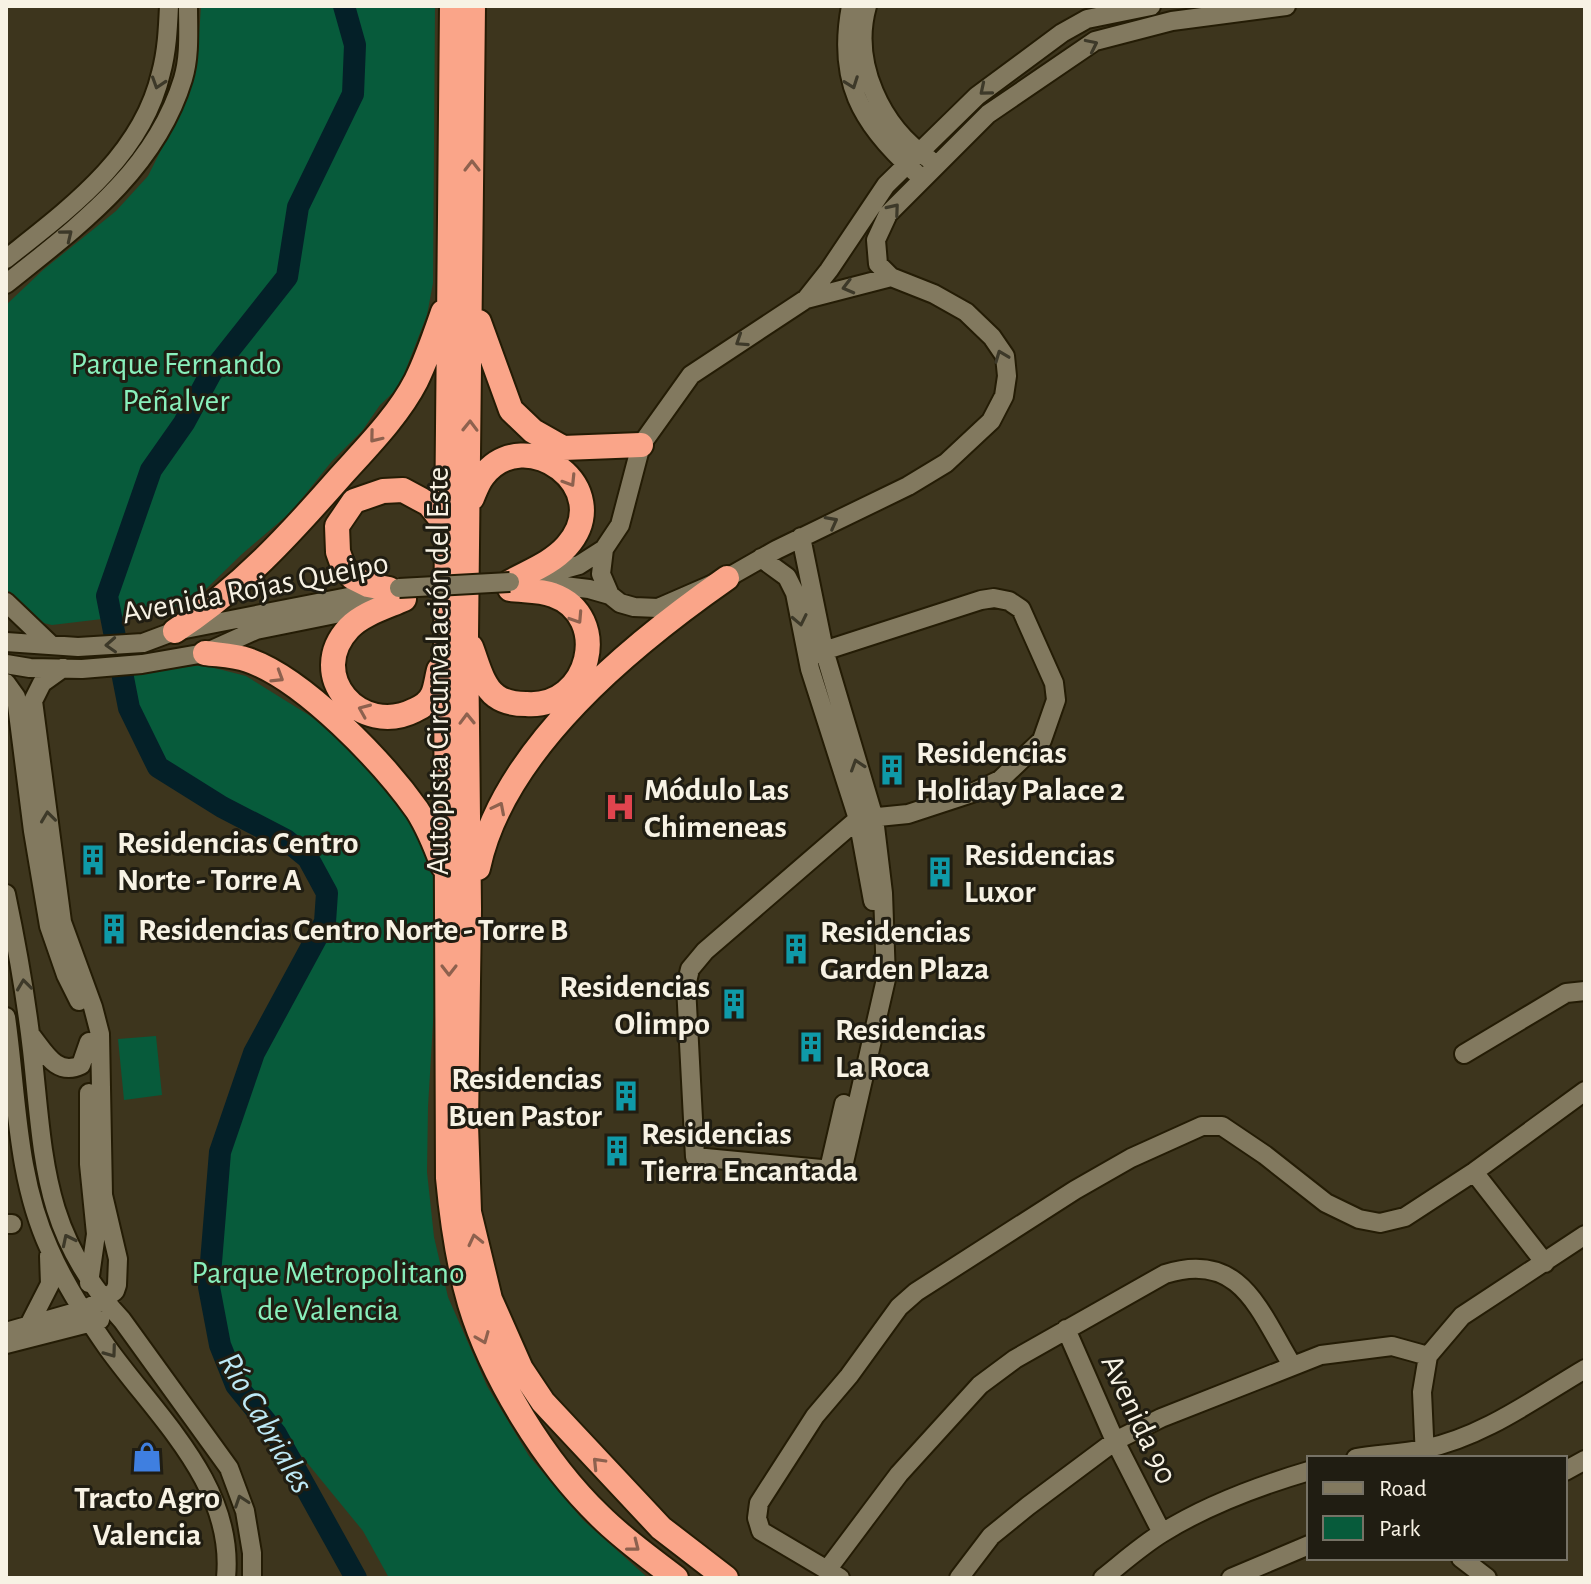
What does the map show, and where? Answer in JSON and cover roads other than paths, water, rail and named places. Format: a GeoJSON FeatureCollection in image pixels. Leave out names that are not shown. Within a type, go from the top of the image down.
{"type":"FeatureCollection","features":[{"type":"Feature","properties":{"kind":"highway","name":"Autopista Circunvalación del Este"},"geometry":{"type":"LineString","coordinates":[[452,6],[469,504],[456,637],[448,878],[448,1178],[453,1228],[470,1304],[483,1341],[524,1419],[598,1515],[676,1578]]}},
{"type":"Feature","properties":{"kind":"highway","name":"Autopista Circunvalación del Este"},"geometry":{"type":"LineString","coordinates":[[473,6],[448,528],[469,909],[469,1212],[490,1299],[521,1369],[543,1402],[661,1528],[726,1578]]}},
{"type":"Feature","properties":{"kind":"highway"},"geometry":{"type":"LineString","coordinates":[[461,295],[486,345],[511,410],[533,431],[563,448],[641,445]]}},
{"type":"Feature","properties":{"kind":"highway"},"geometry":{"type":"LineString","coordinates":[[175,631],[204,613],[259,565],[299,525],[372,441],[415,383],[461,295]]}},
{"type":"Feature","properties":{"kind":"highway"},"geometry":{"type":"LineString","coordinates":[[469,504],[484,474],[500,462],[512,458],[549,460],[563,468],[574,482],[581,516],[569,544],[543,565],[510,585]]}},
{"type":"Feature","properties":{"kind":"highway"},"geometry":{"type":"LineString","coordinates":[[397,592],[368,585],[352,577],[343,566],[338,552],[337,526],[343,514],[354,501],[383,491],[403,490],[429,504],[448,528]]}},
{"type":"Feature","properties":{"kind":"highway"},"geometry":{"type":"LineString","coordinates":[[469,909],[483,845],[497,808],[521,769],[574,707],[639,643],[727,578]]}},
{"type":"Feature","properties":{"kind":"highway"},"geometry":{"type":"LineString","coordinates":[[456,637],[496,696],[512,703],[547,704],[569,691],[584,666],[587,649],[583,621],[565,602],[553,595],[510,585]]}},
{"type":"Feature","properties":{"kind":"highway"},"geometry":{"type":"LineString","coordinates":[[397,592],[351,626],[334,650],[332,664],[335,678],[348,702],[364,714],[391,718],[422,707],[433,696],[456,637]]}},
{"type":"Feature","properties":{"kind":"highway"},"geometry":{"type":"LineString","coordinates":[[205,653],[250,660],[303,693],[329,715],[390,775],[419,812],[448,878]]}},
{"type":"Feature","properties":{"kind":"street"},"geometry":{"type":"LineString","coordinates":[[6,259],[91,188],[115,164],[131,140],[161,76],[169,6]]}},
{"type":"Feature","properties":{"kind":"street"},"geometry":{"type":"LineString","coordinates":[[6,284],[98,210],[146,153],[167,119],[183,78],[188,51],[188,6]]}},
{"type":"Feature","properties":{"kind":"street"},"geometry":{"type":"LineString","coordinates":[[851,6],[846,33],[846,66],[871,125],[914,159],[938,165]]}},
{"type":"Feature","properties":{"kind":"street"},"geometry":{"type":"LineString","coordinates":[[867,6],[864,60],[874,94],[924,179]]}},
{"type":"Feature","properties":{"kind":"street"},"geometry":{"type":"LineString","coordinates":[[610,595],[601,574],[604,549],[620,525],[641,445],[691,375],[806,299],[886,185],[977,96],[1062,33],[1087,19],[1151,6]]}},
{"type":"Feature","properties":{"kind":"street"},"geometry":{"type":"LineString","coordinates":[[891,277],[878,264],[876,240],[888,214],[988,114],[1095,41],[1172,21],[1286,6]]}},
{"type":"Feature","properties":{"kind":"street"},"geometry":{"type":"LineString","coordinates":[[806,299],[891,277]]}},
{"type":"Feature","properties":{"kind":"street","name":"Avenida Rojas Queipo"},"geometry":{"type":"LineString","coordinates":[[6,642],[78,647],[143,643],[175,631],[397,592],[510,585],[564,586],[610,595],[620,603],[634,607],[658,608],[727,578],[801,537],[908,486],[946,463],[991,421],[1004,396],[1007,376],[1005,356],[992,337],[966,312],[934,294],[891,277]]}},
{"type":"Feature","properties":{"kind":"street"},"geometry":{"type":"LineString","coordinates":[[801,537],[816,653]]}},
{"type":"Feature","properties":{"kind":"street","name":"Avenida Rojas Queipo"},"geometry":{"type":"LineString","coordinates":[[510,585],[579,565],[604,549]]}},
{"type":"Feature","properties":{"kind":"street"},"geometry":{"type":"LineString","coordinates":[[761,558],[787,577],[795,593],[866,819],[873,898],[873,980],[835,1170],[695,1157],[686,986],[690,969],[705,951],[866,819],[908,814],[972,793],[1000,780],[1042,740],[1056,700],[1054,683],[1021,609],[1009,601],[994,598],[816,653]]}},
{"type":"Feature","properties":{"kind":"street","name":"Avenida Rojas Queipo"},"geometry":{"type":"LineString","coordinates":[[6,664],[30,668],[82,669],[142,664],[205,653],[256,630],[345,614],[397,592]]}},
{"type":"Feature","properties":{"kind":"street"},"geometry":{"type":"LineString","coordinates":[[6,602],[51,645]]}},
{"type":"Feature","properties":{"kind":"street"},"geometry":{"type":"LineString","coordinates":[[6,1344],[87,1317],[115,1291],[117,1285],[118,1259],[103,1195],[100,1034],[62,922],[33,701],[42,683],[63,668]]}},
{"type":"Feature","properties":{"kind":"street"},"geometry":{"type":"LineString","coordinates":[[6,683],[16,697],[49,926],[66,975],[81,1004],[89,1042],[89,1164],[96,1234],[87,1317]]}},
{"type":"Feature","properties":{"kind":"street"},"geometry":{"type":"LineString","coordinates":[[6,894],[22,970],[39,1134],[50,1198],[66,1239],[103,1300],[229,1468],[245,1511],[252,1553],[252,1578]]}},
{"type":"Feature","properties":{"kind":"street"},"geometry":{"type":"LineString","coordinates":[[1464,1054],[1566,993],[1585,991]]}},
{"type":"Feature","properties":{"kind":"street"},"geometry":{"type":"LineString","coordinates":[[6,1017],[21,1153],[31,1200],[49,1249],[87,1317],[168,1425],[209,1489],[224,1531],[228,1563],[226,1578]]}},
{"type":"Feature","properties":{"kind":"street"},"geometry":{"type":"LineString","coordinates":[[30,1034],[51,1062],[62,1069],[81,1065],[89,1042]]}},
{"type":"Feature","properties":{"kind":"street"},"geometry":{"type":"LineString","coordinates":[[1292,1365],[1244,1288],[1212,1268],[1187,1267],[1165,1274],[1066,1329],[1015,1359],[980,1385],[899,1474],[833,1574],[761,1531],[757,1518],[759,1503],[815,1416],[849,1376],[899,1307],[916,1292],[1075,1190],[1131,1158],[1202,1126],[1222,1126],[1326,1203],[1359,1219],[1380,1223],[1405,1217],[1474,1172],[1585,1091]]}},
{"type":"Feature","properties":{"kind":"street"},"geometry":{"type":"LineString","coordinates":[[1474,1172],[1545,1263]]}},
{"type":"Feature","properties":{"kind":"street"},"geometry":{"type":"LineString","coordinates":[[1424,1454],[1422,1392],[1428,1356],[1462,1316],[1585,1235]]}},
{"type":"Feature","properties":{"kind":"street"},"geometry":{"type":"LineString","coordinates":[[28,1327],[50,1284],[49,1249]]}},
{"type":"Feature","properties":{"kind":"street"},"geometry":{"type":"LineString","coordinates":[[6,1332],[116,1314]]}},
{"type":"Feature","properties":{"kind":"street","name":"Avenida 90"},"geometry":{"type":"LineString","coordinates":[[1066,1329],[1115,1441],[1162,1533]]}},
{"type":"Feature","properties":{"kind":"street"},"geometry":{"type":"LineString","coordinates":[[959,1578],[991,1536],[1066,1476],[1115,1441],[1161,1418],[1292,1365],[1339,1351],[1392,1346],[1428,1356]]}},
{"type":"Feature","properties":{"kind":"street"},"geometry":{"type":"LineString","coordinates":[[1390,1456],[1424,1454],[1461,1438],[1492,1424],[1585,1369]]}},
{"type":"Feature","properties":{"kind":"street"},"geometry":{"type":"LineString","coordinates":[[1567,1470],[1585,1460]]}},
{"type":"Feature","properties":{"kind":"street"},"geometry":{"type":"LineString","coordinates":[[1103,1578],[1162,1533],[1252,1489],[1307,1472]]}},
{"type":"Feature","properties":{"kind":"street"},"geometry":{"type":"LineString","coordinates":[[1231,1578],[1307,1546]]}},
{"type":"Feature","properties":{"kind":"street"},"geometry":{"type":"LineString","coordinates":[[1464,1560],[1487,1578]]}},
{"type":"Feature","properties":{"kind":"waterway","name":"Río Cabriales"},"geometry":{"type":"LineString","coordinates":[[344,6],[355,45],[353,94],[298,207],[287,277],[211,373],[184,423],[151,470],[107,596],[129,708],[158,767],[222,807],[286,840],[308,858],[327,893],[325,922],[254,1053],[220,1152],[209,1287],[220,1345],[236,1385],[276,1434],[356,1578]]}},
{"type":"Feature","properties":{"kind":"place","name":"Residencias Holiday Palace 2"},"geometry":{"type":"Point","coordinates":[892,770]}},
{"type":"Feature","properties":{"kind":"place","name":"Módulo Las Chimeneas"},"geometry":{"type":"Point","coordinates":[620,807]}},
{"type":"Feature","properties":{"kind":"place","name":"Residencias Centro Norte - Torre A"},"geometry":{"type":"Point","coordinates":[93,860]}},
{"type":"Feature","properties":{"kind":"place","name":"Residencias Luxor"},"geometry":{"type":"Point","coordinates":[940,872]}},
{"type":"Feature","properties":{"kind":"place","name":"Residencias Centro Norte - Torre B"},"geometry":{"type":"Point","coordinates":[114,929]}},
{"type":"Feature","properties":{"kind":"place","name":"Residencias Garden Plaza"},"geometry":{"type":"Point","coordinates":[796,949]}},
{"type":"Feature","properties":{"kind":"place","name":"Residencias Olimpo"},"geometry":{"type":"Point","coordinates":[734,1004]}},
{"type":"Feature","properties":{"kind":"place","name":"Residencias La Roca"},"geometry":{"type":"Point","coordinates":[811,1047]}},
{"type":"Feature","properties":{"kind":"place","name":"Residencias Buen Pastor"},"geometry":{"type":"Point","coordinates":[626,1096]}},
{"type":"Feature","properties":{"kind":"place","name":"Residencias Tierra Encantada"},"geometry":{"type":"Point","coordinates":[617,1151]}},
{"type":"Feature","properties":{"kind":"place","name":"Tracto Agro Valencia"},"geometry":{"type":"Point","coordinates":[147,1457]}},
{"type":"Feature","properties":{"kind":"park label","name":"Parque Fernando Peñalver"},"geometry":{"type":"Point","coordinates":[176,382]}},
{"type":"Feature","properties":{"kind":"park label","name":"Parque Metropolitano de Valencia"},"geometry":{"type":"Point","coordinates":[328,1290]}}]}
